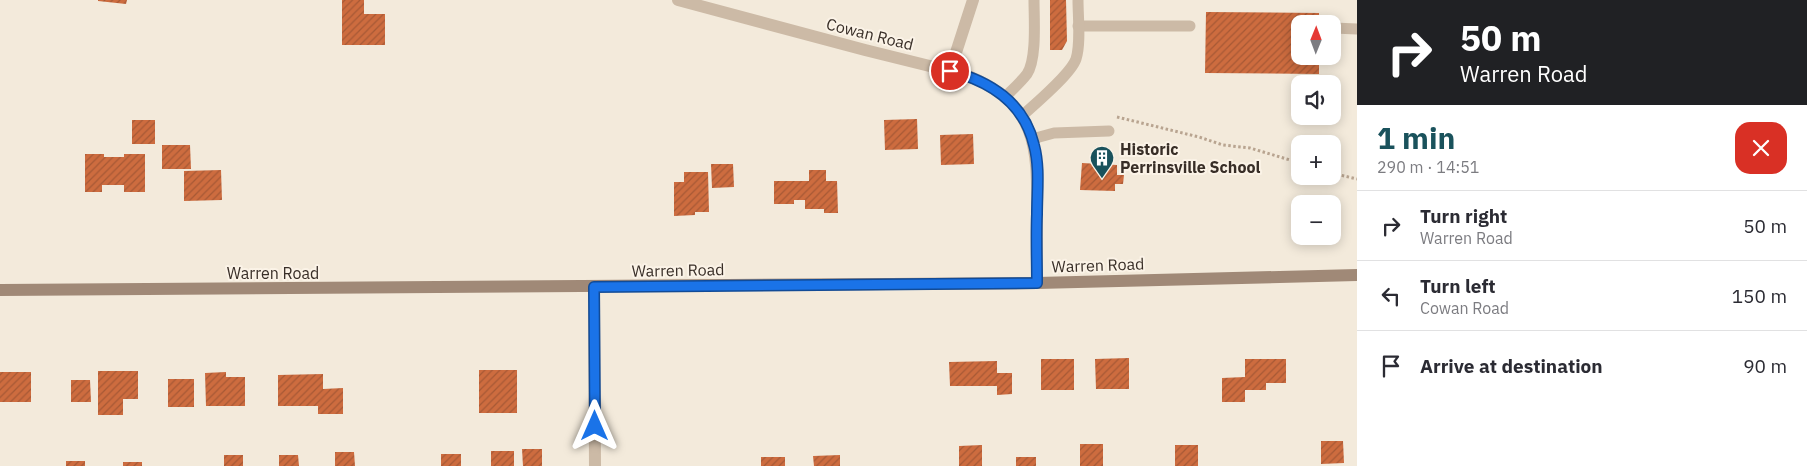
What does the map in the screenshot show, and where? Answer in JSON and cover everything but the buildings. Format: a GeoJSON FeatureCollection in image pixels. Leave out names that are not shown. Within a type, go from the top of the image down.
{"type":"FeatureCollection","features":[{"type":"Feature","properties":{"kind":"main road","name":"Warren Road"},"geometry":{"type":"LineString","coordinates":[[0,290],[1037,283],[1357,274]]}},
{"type":"Feature","properties":{"kind":"street","name":"Cowan Road"},"geometry":{"type":"LineString","coordinates":[[678,0],[950,71],[980,81],[1005,97],[1022,116],[1032,140],[1037,162],[1037,283]]}},
{"type":"Feature","properties":{"kind":"street"},"geometry":{"type":"LineString","coordinates":[[950,71],[973,0]]}},
{"type":"Feature","properties":{"kind":"street"},"geometry":{"type":"LineString","coordinates":[[594,287],[595,466]]}},
{"type":"Feature","properties":{"kind":"lane"},"geometry":{"type":"LineString","coordinates":[[1005,97],[1027,74],[1030,67],[1033,47],[1034,0]]}},
{"type":"Feature","properties":{"kind":"lane"},"geometry":{"type":"LineString","coordinates":[[1022,116],[1050,91],[1076,60],[1078,51],[1078,0]]}},
{"type":"Feature","properties":{"kind":"lane"},"geometry":{"type":"LineString","coordinates":[[1078,26],[1190,26]]}},
{"type":"Feature","properties":{"kind":"lane"},"geometry":{"type":"LineString","coordinates":[[1341,28],[1357,29]]}},
{"type":"Feature","properties":{"kind":"lane"},"geometry":{"type":"LineString","coordinates":[[1032,140],[1054,133],[1109,131]]}},
{"type":"Feature","properties":{"kind":"path"},"geometry":{"type":"LineString","coordinates":[[1095,132],[1104,120],[1113,116],[1199,136],[1223,145],[1250,148],[1291,160]]}},
{"type":"Feature","properties":{"kind":"path"},"geometry":{"type":"LineString","coordinates":[[1341,175],[1357,179]]}},
{"type":"Feature","properties":{"kind":"place","name":"Historic Perrinsville School"},"geometry":{"type":"Point","coordinates":[1102,179]}},
{"type":"Feature","properties":{"kind":"route"},"geometry":{"type":"LineString","coordinates":[[595,426],[594,287],[1037,283],[1038,185],[1034,144],[1022,116],[1002,94],[980,81],[950,71]]}}]}
